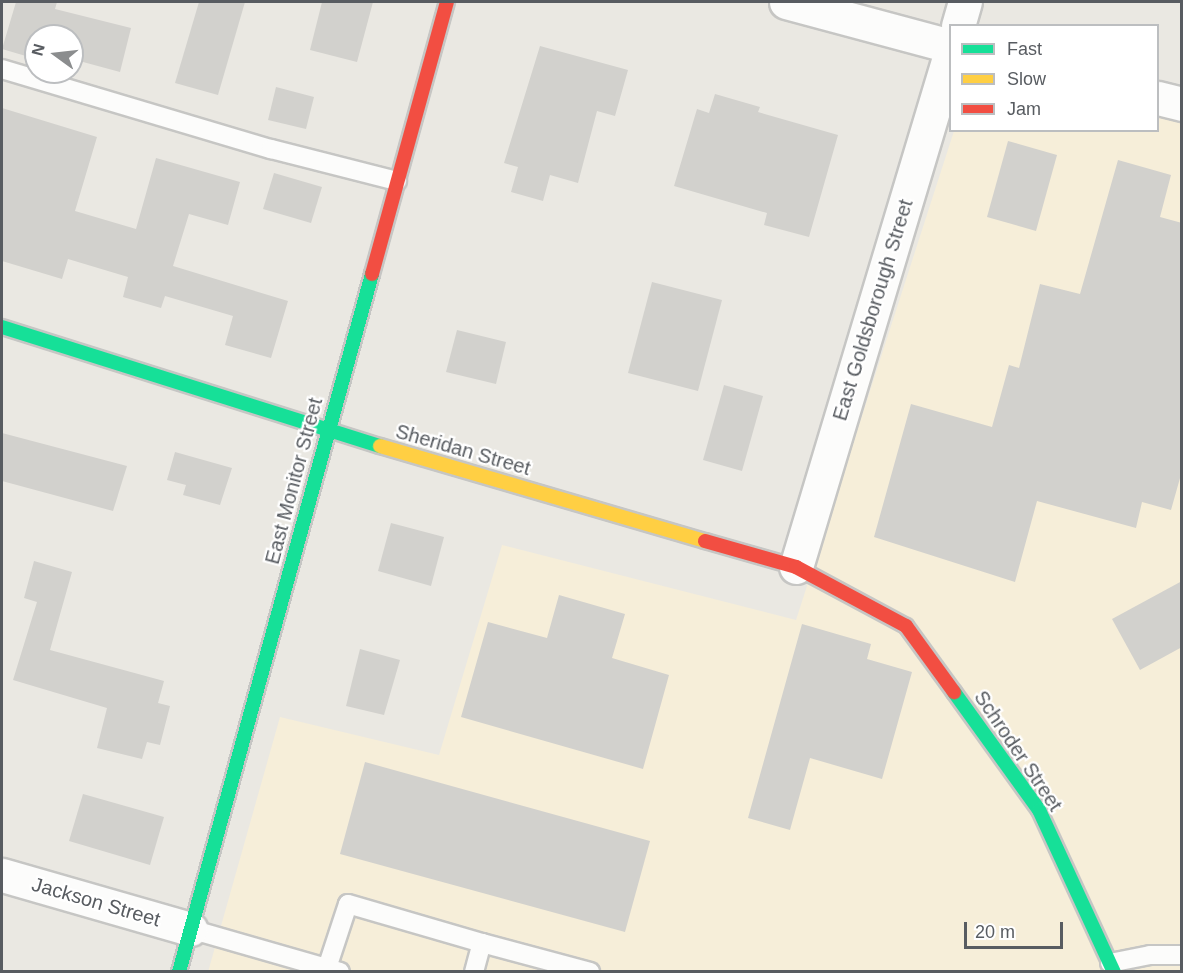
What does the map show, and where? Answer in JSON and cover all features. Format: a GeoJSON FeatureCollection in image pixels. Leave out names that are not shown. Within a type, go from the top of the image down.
{"type":"FeatureCollection","features":[{"type":"Feature","properties":{"kind":"street","name":"East Monitor Street"},"geometry":{"type":"LineString","coordinates":[[178,972],[447,2]]}},
{"type":"Feature","properties":{"kind":"street"},"geometry":{"type":"LineString","coordinates":[[786,2],[949,45]]}},
{"type":"Feature","properties":{"kind":"street"},"geometry":{"type":"LineString","coordinates":[[959,24],[965,2]]}},
{"type":"Feature","properties":{"kind":"street","name":"East Goldsborough Street"},"geometry":{"type":"LineString","coordinates":[[796,567],[949,61]]}},
{"type":"Feature","properties":{"kind":"street"},"geometry":{"type":"LineString","coordinates":[[1159,98],[1182,104]]}},
{"type":"Feature","properties":{"kind":"street","name":"Sheridan Street"},"geometry":{"type":"LineString","coordinates":[[2,327],[328,431],[796,567],[906,626]]}},
{"type":"Feature","properties":{"kind":"street","name":"Schroder Street"},"geometry":{"type":"LineString","coordinates":[[906,626],[1039,810],[1112,967]]}},
{"type":"Feature","properties":{"kind":"street","name":"Jackson Street"},"geometry":{"type":"LineString","coordinates":[[2,875],[190,928]]}},
{"type":"Feature","properties":{"kind":"lane"},"geometry":{"type":"LineString","coordinates":[[2,69],[271,149],[397,181]]}},
{"type":"Feature","properties":{"kind":"lane"},"geometry":{"type":"LineString","coordinates":[[190,928],[333,970],[348,904],[590,972]]}},
{"type":"Feature","properties":{"kind":"lane"},"geometry":{"type":"LineString","coordinates":[[474,972],[482,943]]}},
{"type":"Feature","properties":{"kind":"lane"},"geometry":{"type":"LineString","coordinates":[[1112,967],[1150,955],[1182,955]]}},
{"type":"Feature","properties":{"kind":"shaded area"},"geometry":{"type":"Polygon","coordinates":[[[1159,115],[1181,121],[1181,971],[208,972],[280,717],[439,755],[502,545],[796,620],[954,132],[1159,132],[1159,115]]]}},
{"type":"Feature","properties":{"kind":"building"},"geometry":{"type":"Polygon","coordinates":[[[16,2],[57,2],[55,9],[131,28],[120,72],[84,62],[84,24],[24,24],[24,55],[2,49],[16,2]]]}},
{"type":"Feature","properties":{"kind":"building"},"geometry":{"type":"Polygon","coordinates":[[[199,2],[245,2],[218,95],[175,83],[199,2]]]}},
{"type":"Feature","properties":{"kind":"building"},"geometry":{"type":"Polygon","coordinates":[[[322,2],[373,2],[357,62],[310,50],[322,2]]]}},
{"type":"Feature","properties":{"kind":"building"},"geometry":{"type":"Polygon","coordinates":[[[540,46],[628,70],[615,116],[597,111],[578,183],[550,175],[543,201],[511,192],[518,167],[504,163],[540,46]]]}},
{"type":"Feature","properties":{"kind":"building"},"geometry":{"type":"Polygon","coordinates":[[[276,87],[314,97],[306,129],[268,120],[276,87]]]}},
{"type":"Feature","properties":{"kind":"building"},"geometry":{"type":"Polygon","coordinates":[[[715,94],[760,107],[758,112],[838,135],[809,237],[764,225],[767,213],[674,186],[697,109],[709,113],[715,94]]]}},
{"type":"Feature","properties":{"kind":"building"},"geometry":{"type":"Polygon","coordinates":[[[2,108],[97,137],[75,211],[136,229],[156,158],[240,182],[228,225],[189,214],[173,266],[288,301],[271,358],[225,345],[233,316],[165,296],[161,308],[123,297],[128,277],[68,259],[62,279],[2,261],[2,108]]]}},
{"type":"Feature","properties":{"kind":"building"},"geometry":{"type":"Polygon","coordinates":[[[1008,141],[1057,155],[1036,231],[987,217],[1008,141]]]}},
{"type":"Feature","properties":{"kind":"building"},"geometry":{"type":"Polygon","coordinates":[[[1118,160],[1171,175],[1160,217],[1182,223],[1182,471],[1171,510],[1142,502],[1136,528],[1037,501],[1015,582],[874,537],[911,404],[992,427],[1009,365],[1019,368],[1040,284],[1080,294],[1118,160]]]}},
{"type":"Feature","properties":{"kind":"building"},"geometry":{"type":"Polygon","coordinates":[[[274,173],[322,187],[311,223],[263,209],[274,173]]]}},
{"type":"Feature","properties":{"kind":"building"},"geometry":{"type":"Polygon","coordinates":[[[652,282],[722,300],[698,391],[628,373],[652,282]]]}},
{"type":"Feature","properties":{"kind":"building"},"geometry":{"type":"Polygon","coordinates":[[[457,330],[506,342],[496,384],[446,372],[457,330]]]}},
{"type":"Feature","properties":{"kind":"building"},"geometry":{"type":"Polygon","coordinates":[[[724,385],[763,396],[742,471],[703,460],[724,385]]]}},
{"type":"Feature","properties":{"kind":"building"},"geometry":{"type":"Polygon","coordinates":[[[2,433],[127,466],[113,511],[2,481],[2,433]]]}},
{"type":"Feature","properties":{"kind":"building"},"geometry":{"type":"Polygon","coordinates":[[[175,452],[232,468],[220,505],[183,495],[186,485],[167,480],[175,452]]]}},
{"type":"Feature","properties":{"kind":"building"},"geometry":{"type":"Polygon","coordinates":[[[391,523],[444,537],[431,586],[378,571],[391,523]]]}},
{"type":"Feature","properties":{"kind":"building"},"geometry":{"type":"Polygon","coordinates":[[[34,561],[72,572],[50,650],[164,681],[158,703],[170,706],[160,745],[147,742],[142,759],[97,748],[107,708],[13,680],[37,602],[24,598],[34,561]]]}},
{"type":"Feature","properties":{"kind":"building"},"geometry":{"type":"Polygon","coordinates":[[[1182,581],[1182,647],[1140,670],[1112,619],[1182,581]]]}},
{"type":"Feature","properties":{"kind":"building"},"geometry":{"type":"Polygon","coordinates":[[[559,595],[625,614],[612,658],[669,675],[643,769],[461,717],[488,622],[547,638],[559,595]]]}},
{"type":"Feature","properties":{"kind":"building"},"geometry":{"type":"Polygon","coordinates":[[[802,624],[871,644],[867,659],[912,672],[882,779],[810,758],[790,830],[748,818],[802,624]]]}},
{"type":"Feature","properties":{"kind":"building"},"geometry":{"type":"Polygon","coordinates":[[[360,649],[400,660],[384,715],[346,706],[360,649]]]}},
{"type":"Feature","properties":{"kind":"building"},"geometry":{"type":"Polygon","coordinates":[[[365,762],[650,841],[625,932],[340,854],[365,762]]]}},
{"type":"Feature","properties":{"kind":"building"},"geometry":{"type":"Polygon","coordinates":[[[83,794],[164,817],[150,865],[69,841],[83,794]]]}},
{"type":"Feature","properties":{"kind":"traffic: fast"},"geometry":{"type":"LineString","coordinates":[[179,972],[372,274]]}},
{"type":"Feature","properties":{"kind":"traffic: fast"},"geometry":{"type":"LineString","coordinates":[[2,327],[380,446]]}},
{"type":"Feature","properties":{"kind":"traffic: fast"},"geometry":{"type":"LineString","coordinates":[[954,692],[1039,810],[1114,972]]}},
{"type":"Feature","properties":{"kind":"traffic: slow"},"geometry":{"type":"LineString","coordinates":[[380,446],[705,541]]}},
{"type":"Feature","properties":{"kind":"traffic: jam"},"geometry":{"type":"LineString","coordinates":[[372,274],[447,2]]}},
{"type":"Feature","properties":{"kind":"traffic: jam"},"geometry":{"type":"LineString","coordinates":[[705,541],[796,567],[906,626],[954,692]]}}]}
